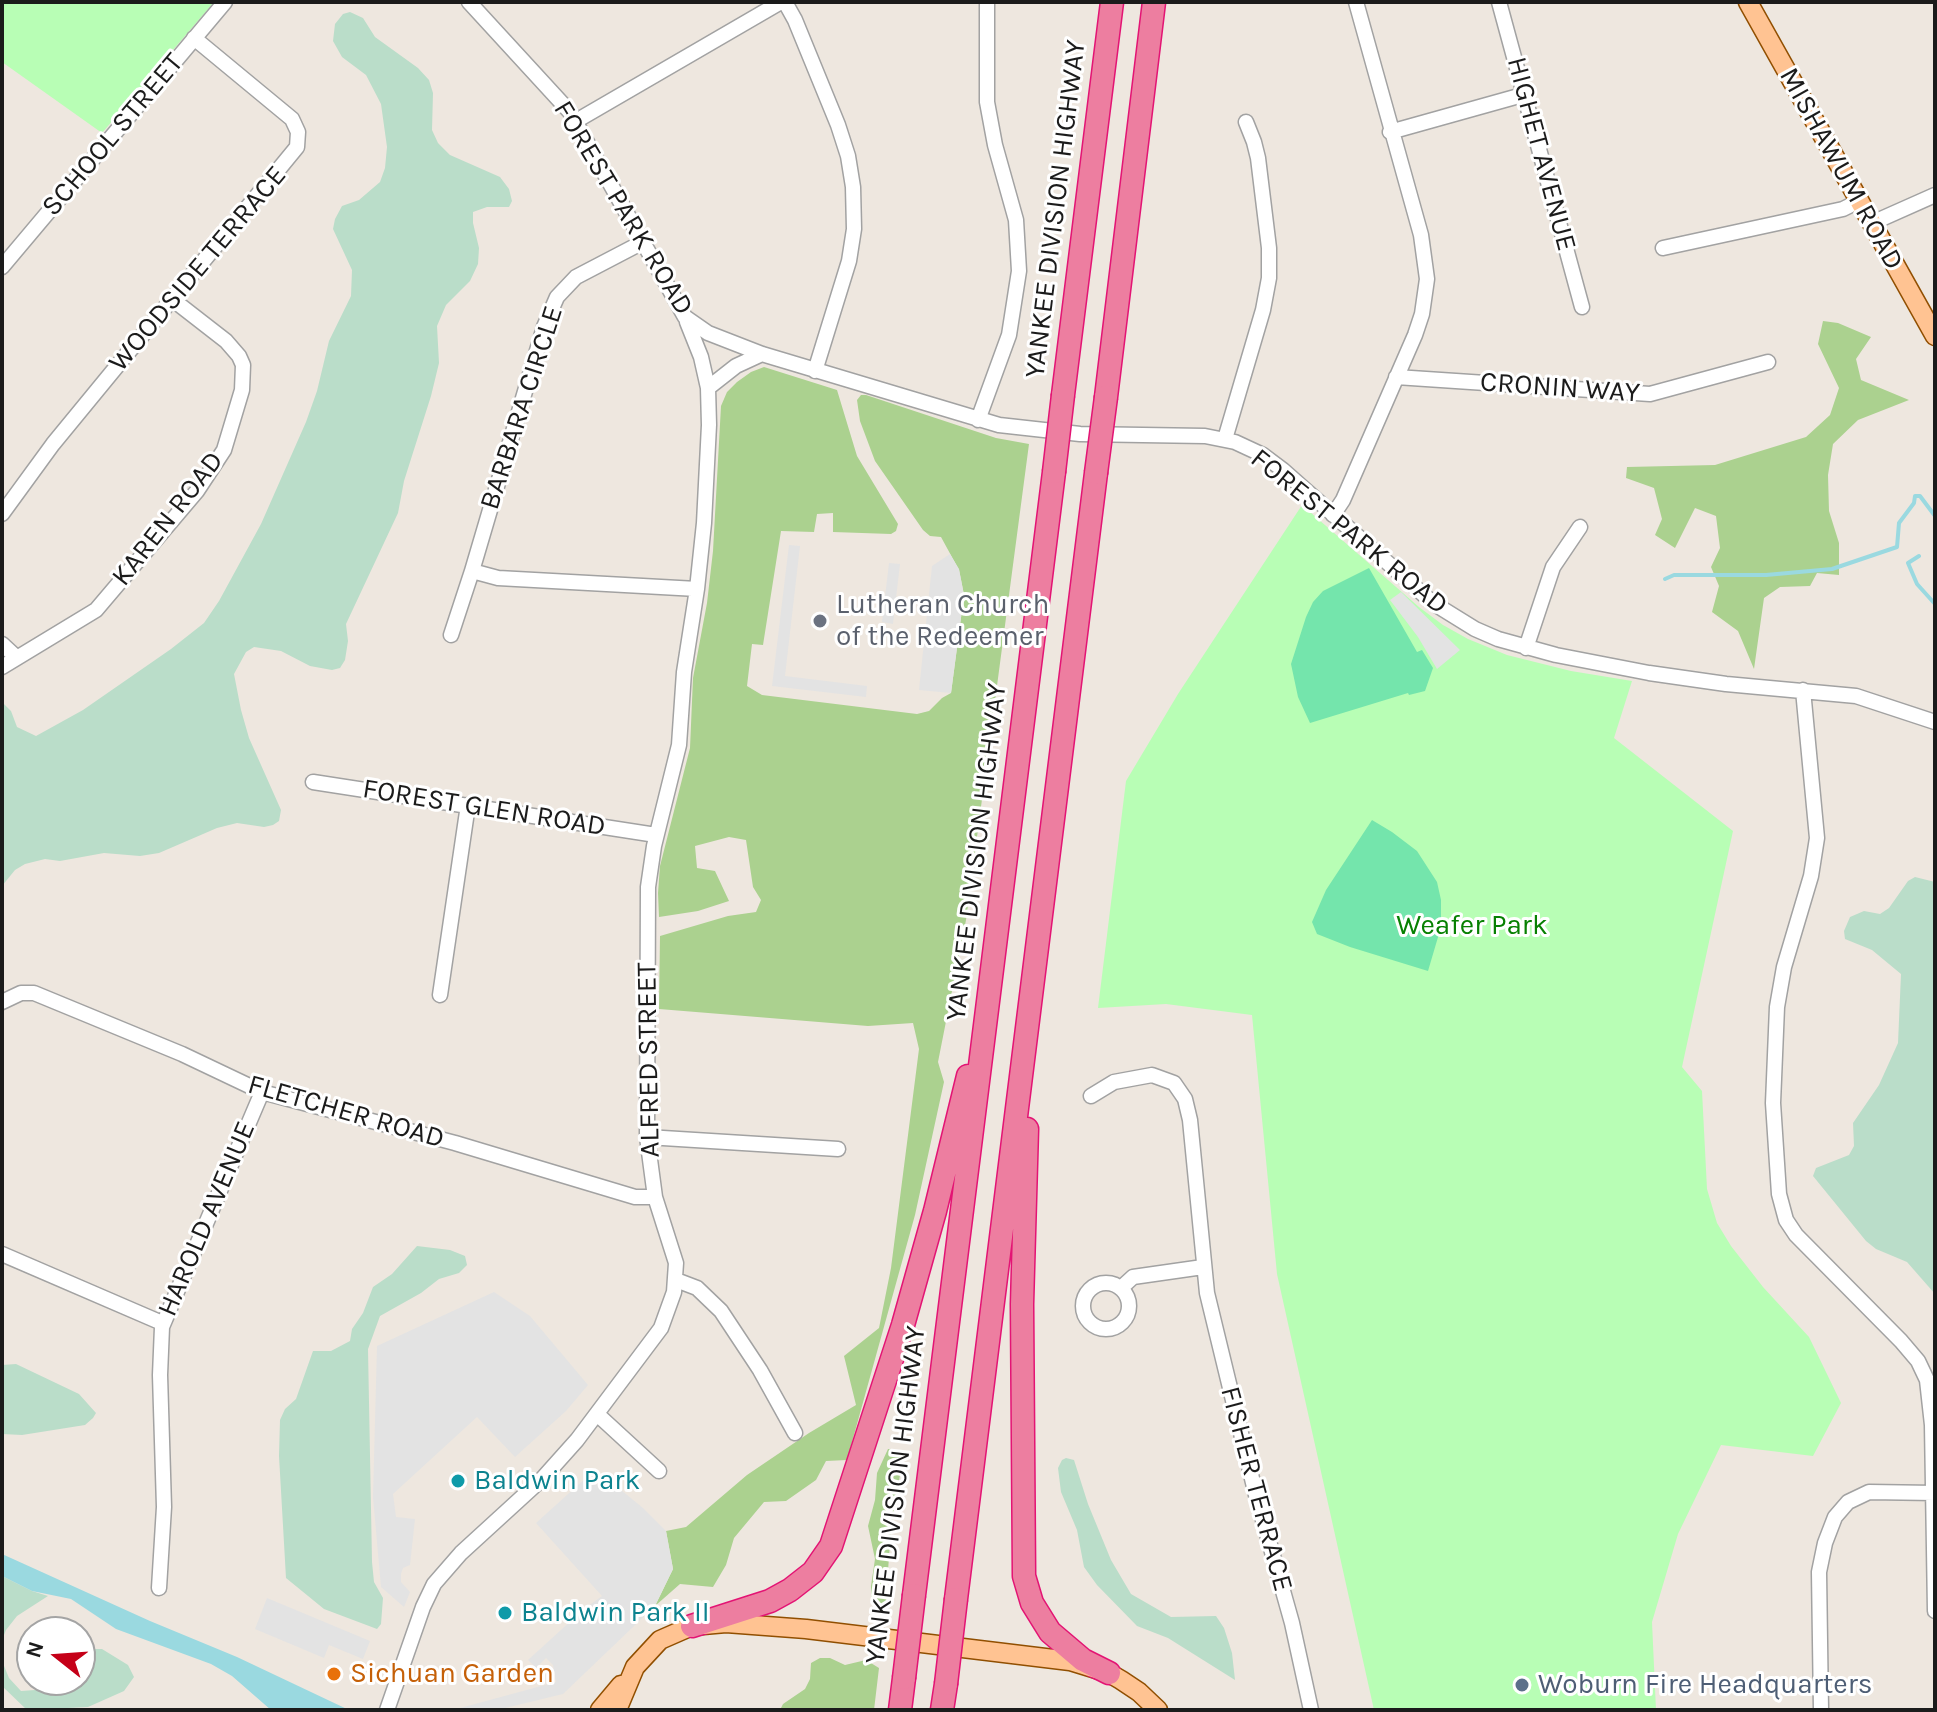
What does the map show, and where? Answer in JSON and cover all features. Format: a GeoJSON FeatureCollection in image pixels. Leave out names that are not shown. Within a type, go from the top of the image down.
{"type":"FeatureCollection","features":[{"type":"Feature","properties":{"kind":"highway","name":"YANKEE DIVISION HIGHWAY"},"geometry":{"type":"LineString","coordinates":[[900,1710],[1112,2]]}},
{"type":"Feature","properties":{"kind":"highway"},"geometry":{"type":"LineString","coordinates":[[942,1710],[1154,2]]}},
{"type":"Feature","properties":{"kind":"highway"},"geometry":{"type":"LineString","coordinates":[[1034,975],[1023,1274],[1024,1576],[1032,1603],[1050,1632],[1083,1660],[1109,1673]]}},
{"type":"Feature","properties":{"kind":"highway"},"geometry":{"type":"LineString","coordinates":[[692,1626],[770,1601],[790,1590],[821,1563],[836,1537],[921,1264],[991,982]]}},
{"type":"Feature","properties":{"kind":"main road","name":"MISHAWUM ROAD"},"geometry":{"type":"LineString","coordinates":[[1748,2],[1935,336]]}},
{"type":"Feature","properties":{"kind":"main road"},"geometry":{"type":"LineString","coordinates":[[600,1710],[660,1640],[692,1626],[740,1623],[1053,1658],[1109,1673],[1164,1710]]}},
{"type":"Feature","properties":{"kind":"main road"},"geometry":{"type":"LineString","coordinates":[[617,1710],[635,1667]]}},
{"type":"Feature","properties":{"kind":"street","name":"SCHOOL STREET"},"geometry":{"type":"LineString","coordinates":[[2,267],[225,2]]}},
{"type":"Feature","properties":{"kind":"street","name":"FOREST PARK ROAD"},"geometry":{"type":"LineString","coordinates":[[469,2],[552,90],[576,121],[685,317],[713,335],[762,354],[978,420],[1038,431],[1225,439],[1263,455],[1433,603],[1475,629],[1526,648],[1684,678],[1861,697],[1935,722]]}},
{"type":"Feature","properties":{"kind":"street"},"geometry":{"type":"LineString","coordinates":[[576,121],[783,2],[799,30],[838,125],[848,156],[853,187],[854,229],[849,261],[815,371]]}},
{"type":"Feature","properties":{"kind":"street"},"geometry":{"type":"LineString","coordinates":[[978,420],[1009,335],[1019,271],[1016,220],[997,154],[987,102],[987,2]]}},
{"type":"Feature","properties":{"kind":"street"},"geometry":{"type":"LineString","coordinates":[[1333,515],[1343,501],[1419,325],[1425,294],[1426,268],[1421,235],[1356,2]]}},
{"type":"Feature","properties":{"kind":"street","name":"HIGHET AVENUE"},"geometry":{"type":"LineString","coordinates":[[1499,2],[1582,307]]}},
{"type":"Feature","properties":{"kind":"street","name":"WOODSIDE TERRACE"},"geometry":{"type":"LineString","coordinates":[[2,514],[172,299],[292,156],[299,137],[292,119],[194,38]]}},
{"type":"Feature","properties":{"kind":"street"},"geometry":{"type":"LineString","coordinates":[[1390,132],[1526,94]]}},
{"type":"Feature","properties":{"kind":"street"},"geometry":{"type":"LineString","coordinates":[[1225,439],[1263,310],[1269,278],[1269,248],[1258,158],[1246,122]]}},
{"type":"Feature","properties":{"kind":"street"},"geometry":{"type":"LineString","coordinates":[[1872,223],[1935,195]]}},
{"type":"Feature","properties":{"kind":"street"},"geometry":{"type":"LineString","coordinates":[[1663,248],[1841,210],[1859,201]]}},
{"type":"Feature","properties":{"kind":"street","name":"BARBARA CIRCLE"},"geometry":{"type":"LineString","coordinates":[[451,635],[540,342],[557,297],[576,277],[643,242]]}},
{"type":"Feature","properties":{"kind":"street","name":"KAREN ROAD"},"geometry":{"type":"LineString","coordinates":[[2,667],[96,610],[197,491],[224,450],[240,401],[243,365],[226,341],[172,299]]}},
{"type":"Feature","properties":{"kind":"street","name":"ALFRED STREET"},"geometry":{"type":"LineString","coordinates":[[387,1710],[426,1600],[438,1577],[554,1467],[661,1328],[672,1300],[676,1280],[674,1255],[655,1197],[647,1137],[648,887],[656,835],[679,745],[707,467],[708,388],[698,347],[685,317]]}},
{"type":"Feature","properties":{"kind":"street"},"geometry":{"type":"LineString","coordinates":[[708,388],[743,361],[762,354]]}},
{"type":"Feature","properties":{"kind":"street","name":"CRONIN WAY"},"geometry":{"type":"LineString","coordinates":[[1396,377],[1650,394],[1768,362]]}},
{"type":"Feature","properties":{"kind":"street"},"geometry":{"type":"LineString","coordinates":[[2,485],[14,495]]}},
{"type":"Feature","properties":{"kind":"street"},"geometry":{"type":"LineString","coordinates":[[1526,648],[1553,567],[1580,527]]}},
{"type":"Feature","properties":{"kind":"street"},"geometry":{"type":"LineString","coordinates":[[472,571],[498,578],[697,589]]}},
{"type":"Feature","properties":{"kind":"street"},"geometry":{"type":"LineString","coordinates":[[2,644],[16,657]]}},
{"type":"Feature","properties":{"kind":"street"},"geometry":{"type":"LineString","coordinates":[[1803,690],[1817,838],[1811,876],[1784,967],[1777,1007],[1773,1081],[1779,1194],[1786,1220],[1796,1235],[1901,1341],[1923,1370],[1931,1399],[1935,1611]]}},
{"type":"Feature","properties":{"kind":"street","name":"FOREST GLEN ROAD"},"geometry":{"type":"LineString","coordinates":[[313,782],[656,835]]}},
{"type":"Feature","properties":{"kind":"street"},"geometry":{"type":"LineString","coordinates":[[440,995],[468,805]]}},
{"type":"Feature","properties":{"kind":"street","name":"FLETCHER ROAD"},"geometry":{"type":"LineString","coordinates":[[2,1002],[25,992],[38,994],[182,1054],[262,1092],[455,1143],[635,1197],[655,1197]]}},
{"type":"Feature","properties":{"kind":"street","name":"FISHER TERRACE"},"geometry":{"type":"LineString","coordinates":[[1091,1096],[1114,1082],[1146,1075],[1169,1079],[1182,1093],[1190,1120],[1203,1267],[1223,1364],[1292,1623],[1311,1710]]}},
{"type":"Feature","properties":{"kind":"street","name":"HAROLD AVENUE"},"geometry":{"type":"LineString","coordinates":[[159,1588],[164,1481],[160,1375],[162,1323],[262,1092]]}},
{"type":"Feature","properties":{"kind":"street"},"geometry":{"type":"LineString","coordinates":[[647,1137],[838,1149]]}},
{"type":"Feature","properties":{"kind":"street"},"geometry":{"type":"LineString","coordinates":[[2,1254],[162,1323]]}},
{"type":"Feature","properties":{"kind":"street"},"geometry":{"type":"LineString","coordinates":[[1121,1288],[1133,1277],[1203,1267]]}},
{"type":"Feature","properties":{"kind":"street"},"geometry":{"type":"LineString","coordinates":[[676,1280],[697,1288],[721,1311],[760,1370],[795,1433]]}},
{"type":"Feature","properties":{"kind":"street"},"geometry":{"type":"LineString","coordinates":[[597,1414],[659,1471]]}},
{"type":"Feature","properties":{"kind":"street"},"geometry":{"type":"LineString","coordinates":[[1821,1710],[1819,1572],[1835,1517],[1848,1502],[1869,1492],[1934,1493]]}},
{"type":"Feature","properties":{"kind":"green space"},"geometry":{"type":"Polygon","coordinates":[[[2,2],[214,2],[102,133],[2,62],[2,2]]]}},
{"type":"Feature","properties":{"kind":"green space"},"geometry":{"type":"Polygon","coordinates":[[[350,12],[363,18],[375,37],[418,68],[429,80],[433,93],[432,130],[438,143],[450,155],[500,177],[509,189],[512,201],[509,207],[487,207],[473,212],[479,248],[478,264],[470,281],[446,305],[437,326],[439,363],[431,396],[404,481],[398,513],[346,624],[348,641],[345,660],[340,668],[332,670],[310,666],[281,651],[254,647],[246,652],[234,674],[249,738],[281,810],[279,821],[273,825],[264,827],[237,823],[217,828],[159,853],[140,856],[104,853],[60,861],[45,859],[15,870],[2,886],[2,702],[11,711],[17,727],[36,736],[83,710],[204,623],[261,524],[306,422],[329,341],[351,296],[352,270],[333,229],[335,219],[342,206],[359,200],[380,182],[385,168],[387,147],[381,104],[366,75],[342,57],[333,41],[335,24],[343,14],[350,12]]]}},
{"type":"Feature","properties":{"kind":"green space"},"geometry":{"type":"Polygon","coordinates":[[[1823,321],[1838,323],[1871,337],[1856,359],[1861,380],[1909,400],[1858,420],[1833,444],[1828,475],[1829,511],[1839,543],[1839,575],[1817,573],[1810,586],[1780,587],[1764,598],[1754,669],[1738,631],[1712,612],[1719,586],[1711,567],[1720,548],[1716,516],[1695,508],[1675,548],[1655,535],[1662,519],[1654,488],[1626,478],[1627,467],[1715,465],[1806,437],[1830,415],[1839,388],[1818,344],[1823,321]]]}},
{"type":"Feature","properties":{"kind":"green space"},"geometry":{"type":"Polygon","coordinates":[[[764,367],[837,390],[857,456],[898,524],[891,534],[833,532],[833,513],[817,514],[814,532],[781,531],[763,645],[752,644],[747,686],[762,695],[917,714],[929,711],[951,693],[964,595],[959,570],[941,537],[930,536],[923,530],[875,461],[860,421],[857,400],[861,395],[996,438],[1029,444],[966,920],[938,1062],[944,1082],[915,1215],[847,1460],[826,1461],[816,1480],[786,1501],[764,1502],[734,1538],[726,1565],[713,1587],[680,1584],[655,1606],[673,1569],[666,1531],[686,1527],[747,1475],[856,1405],[844,1356],[879,1328],[891,1268],[919,1049],[913,1023],[868,1026],[659,1009],[660,936],[728,916],[756,912],[761,900],[753,887],[746,840],[729,837],[695,846],[697,868],[715,871],[729,901],[698,911],[659,917],[660,866],[690,748],[693,678],[713,551],[721,406],[727,392],[737,382],[764,367]]]}},
{"type":"Feature","properties":{"kind":"green space","name":"Weafer Park"},"geometry":{"type":"Polygon","coordinates":[[[1302,505],[1419,607],[1468,639],[1507,655],[1571,671],[1632,681],[1614,738],[1733,831],[1682,1067],[1702,1091],[1707,1189],[1717,1223],[1763,1287],[1809,1337],[1841,1403],[1813,1456],[1721,1445],[1678,1534],[1652,1622],[1656,1710],[1374,1710],[1277,1274],[1252,1015],[1166,1004],[1098,1008],[1126,781],[1178,694],[1302,505]]]}},
{"type":"Feature","properties":{"kind":"green space"},"geometry":{"type":"Polygon","coordinates":[[[1369,568],[1417,652],[1422,650],[1433,668],[1425,691],[1408,693],[1310,723],[1298,697],[1291,664],[1306,617],[1323,591],[1369,568]]]}},
{"type":"Feature","properties":{"kind":"green space"},"geometry":{"type":"Polygon","coordinates":[[[1372,820],[1417,851],[1437,882],[1441,927],[1428,971],[1317,934],[1312,922],[1326,890],[1372,820]]]}},
{"type":"Feature","properties":{"kind":"green space"},"geometry":{"type":"Polygon","coordinates":[[[1915,877],[1935,882],[1935,1294],[1907,1262],[1876,1249],[1866,1241],[1813,1176],[1816,1168],[1849,1155],[1854,1146],[1853,1123],[1879,1085],[1898,1043],[1901,974],[1872,950],[1845,939],[1844,931],[1850,917],[1864,911],[1880,914],[1889,908],[1908,881],[1915,877]]]}},
{"type":"Feature","properties":{"kind":"green space"},"geometry":{"type":"Polygon","coordinates":[[[417,1246],[450,1250],[465,1256],[467,1265],[459,1273],[439,1279],[380,1316],[368,1349],[372,1562],[374,1582],[383,1598],[381,1624],[377,1629],[324,1609],[286,1578],[280,1420],[285,1409],[296,1399],[313,1351],[331,1351],[350,1341],[352,1329],[363,1313],[373,1287],[392,1274],[417,1246]]]}},
{"type":"Feature","properties":{"kind":"green space"},"geometry":{"type":"Polygon","coordinates":[[[16,1364],[79,1394],[96,1413],[93,1418],[85,1425],[22,1435],[2,1434],[2,1365],[16,1364]]]}},
{"type":"Feature","properties":{"kind":"green space"},"geometry":{"type":"Polygon","coordinates":[[[888,1449],[893,1449],[900,1457],[900,1475],[882,1615],[871,1603],[875,1559],[868,1526],[875,1500],[877,1473],[888,1449]]]}},
{"type":"Feature","properties":{"kind":"green space"},"geometry":{"type":"Polygon","coordinates":[[[1066,1458],[1074,1460],[1111,1560],[1131,1594],[1171,1617],[1216,1616],[1224,1628],[1232,1653],[1235,1680],[1168,1638],[1137,1626],[1097,1585],[1084,1567],[1077,1530],[1061,1492],[1058,1468],[1066,1458]]]}},
{"type":"Feature","properties":{"kind":"green space"},"geometry":{"type":"Polygon","coordinates":[[[2,1576],[48,1596],[16,1616],[2,1640],[2,1576]]]}},
{"type":"Feature","properties":{"kind":"green space"},"geometry":{"type":"Polygon","coordinates":[[[96,1649],[102,1649],[128,1665],[134,1677],[124,1691],[88,1707],[27,1710],[2,1686],[2,1661],[16,1686],[16,1696],[96,1696],[96,1649]]]}},
{"type":"Feature","properties":{"kind":"green space"},"geometry":{"type":"Polygon","coordinates":[[[820,1658],[830,1658],[845,1665],[866,1660],[879,1668],[874,1710],[780,1710],[783,1704],[805,1689],[810,1679],[811,1663],[820,1658]]]}},
{"type":"Feature","properties":{"kind":"shaded area"},"geometry":{"type":"Polygon","coordinates":[[[789,545],[800,546],[785,676],[867,686],[866,697],[772,686],[789,545]]]}},
{"type":"Feature","properties":{"kind":"shaded area"},"geometry":{"type":"Polygon","coordinates":[[[950,554],[959,569],[964,595],[951,693],[919,690],[932,566],[950,554]]]}},
{"type":"Feature","properties":{"kind":"shaded area"},"geometry":{"type":"Polygon","coordinates":[[[889,563],[900,564],[893,624],[882,622],[889,563]]]}},
{"type":"Feature","properties":{"kind":"shaded area"},"geometry":{"type":"Polygon","coordinates":[[[1401,592],[1460,650],[1437,669],[1390,600],[1401,592]]]}},
{"type":"Feature","properties":{"kind":"shaded area"},"geometry":{"type":"Polygon","coordinates":[[[494,1292],[530,1316],[588,1385],[566,1411],[515,1457],[477,1417],[393,1494],[396,1517],[415,1519],[410,1565],[403,1568],[401,1574],[401,1582],[410,1592],[404,1607],[381,1587],[373,1497],[377,1346],[494,1292]]]}},
{"type":"Feature","properties":{"kind":"shaded area"},"geometry":{"type":"Polygon","coordinates":[[[588,1476],[597,1485],[605,1477],[666,1531],[673,1569],[655,1606],[563,1694],[497,1710],[453,1710],[556,1682],[553,1665],[546,1658],[536,1668],[528,1660],[602,1596],[536,1523],[588,1476]]]}},
{"type":"Feature","properties":{"kind":"shaded area"},"geometry":{"type":"Polygon","coordinates":[[[267,1598],[370,1641],[363,1659],[329,1645],[324,1658],[255,1629],[267,1598]]]}},
{"type":"Feature","properties":{"kind":"water"},"geometry":{"type":"Polygon","coordinates":[[[2,1554],[237,1657],[349,1710],[271,1710],[232,1676],[211,1664],[116,1629],[71,1599],[32,1591],[2,1576],[2,1554]]]}},
{"type":"Feature","properties":{"kind":"waterway"},"geometry":{"type":"LineString","coordinates":[[1665,579],[1674,575],[1766,575],[1832,569],[1897,547],[1899,523],[1914,503],[1915,496],[1920,496],[1935,516]]}},
{"type":"Feature","properties":{"kind":"waterway"},"geometry":{"type":"LineString","coordinates":[[1919,556],[1908,563],[1917,584],[1935,604]]}},
{"type":"Feature","properties":{"kind":"place","name":"Lutheran Church of the Redeemer"},"geometry":{"type":"Point","coordinates":[820,621]}},
{"type":"Feature","properties":{"kind":"place","name":"Baldwin Park"},"geometry":{"type":"Point","coordinates":[458,1481]}},
{"type":"Feature","properties":{"kind":"place","name":"Baldwin Park II"},"geometry":{"type":"Point","coordinates":[505,1613]}},
{"type":"Feature","properties":{"kind":"place","name":"Sichuan Garden"},"geometry":{"type":"Point","coordinates":[334,1674]}},
{"type":"Feature","properties":{"kind":"place","name":"Woburn Fire Headquarters"},"geometry":{"type":"Point","coordinates":[1522,1685]}}]}
